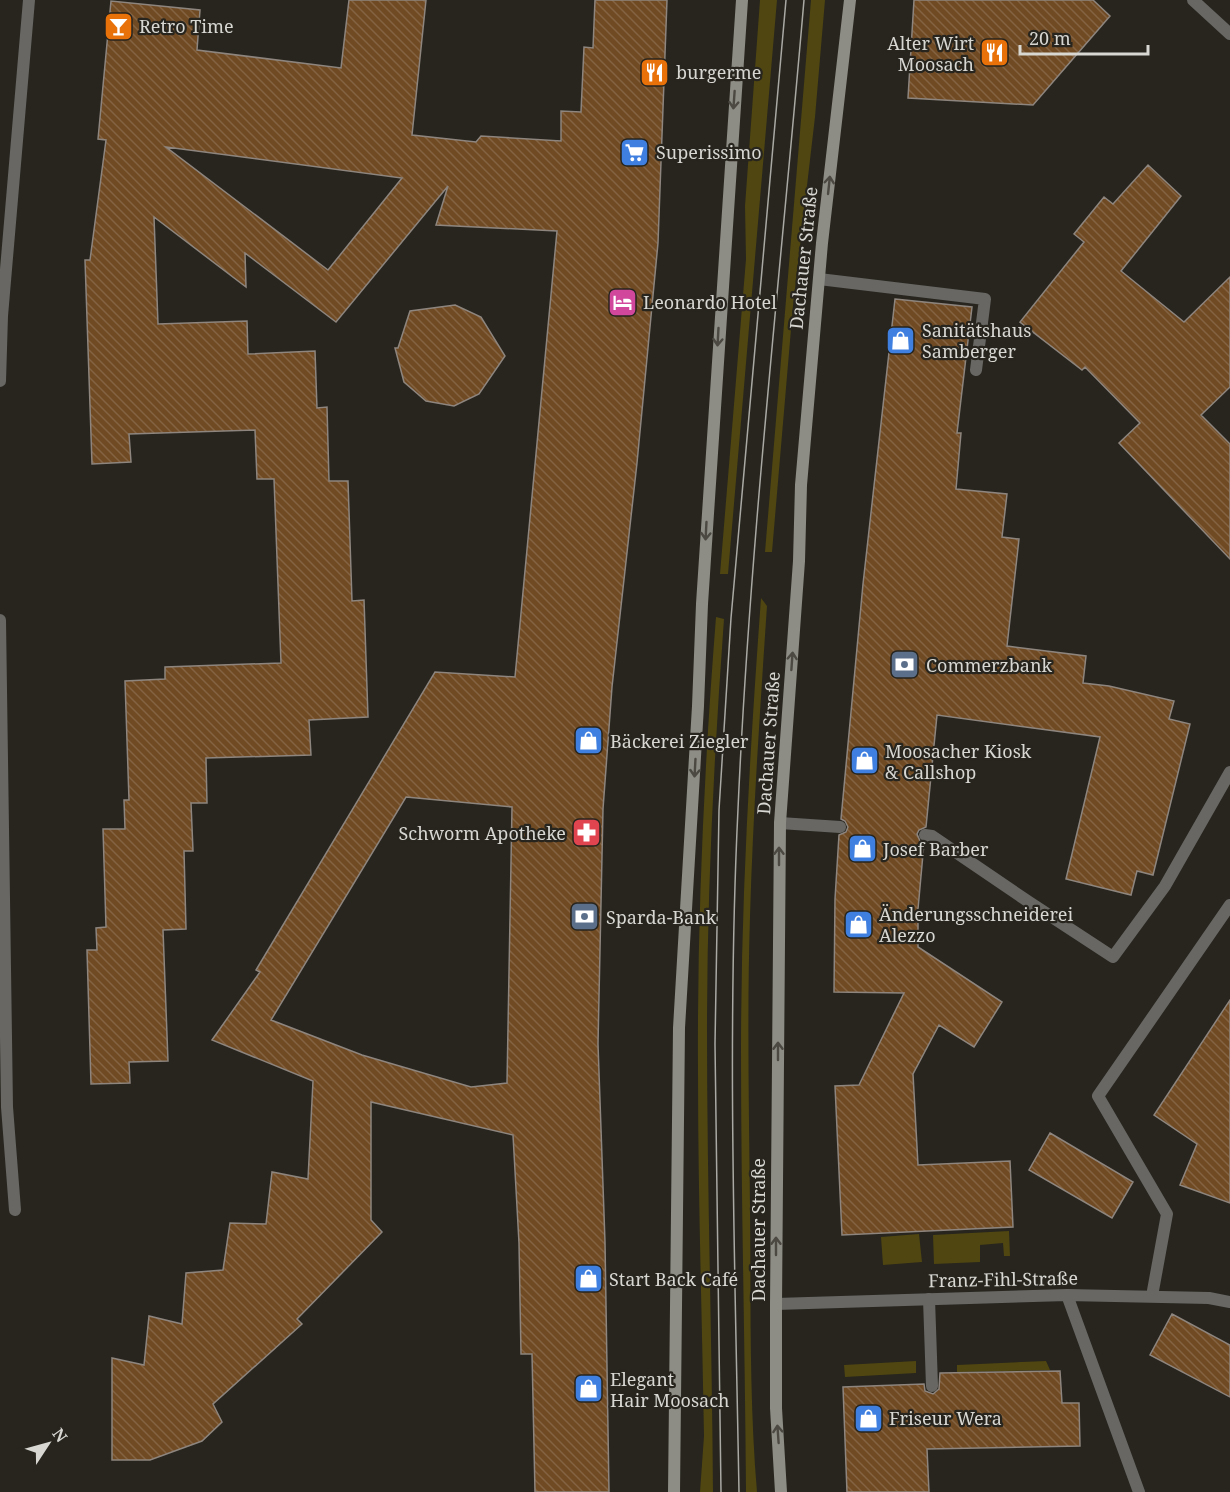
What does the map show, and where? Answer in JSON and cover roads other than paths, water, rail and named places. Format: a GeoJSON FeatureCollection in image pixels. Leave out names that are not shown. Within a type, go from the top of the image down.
{"type":"FeatureCollection","features":[{"type":"Feature","properties":{"kind":"main road"},"geometry":{"type":"LineString","coordinates":[[674,1492],[679,1028],[702,604],[741,0]]}},
{"type":"Feature","properties":{"kind":"main road","name":"Dachauer Straße"},"geometry":{"type":"LineString","coordinates":[[781,1492],[776,1408],[780,823],[799,561],[801,485],[819,279],[850,0]]}},
{"type":"Feature","properties":{"kind":"street"},"geometry":{"type":"LineString","coordinates":[[0,381],[3,304],[30,0]]}},
{"type":"Feature","properties":{"kind":"street"},"geometry":{"type":"LineString","coordinates":[[1193,0],[1230,34]]}},
{"type":"Feature","properties":{"kind":"street"},"geometry":{"type":"LineString","coordinates":[[819,279],[985,299],[976,370]]}},
{"type":"Feature","properties":{"kind":"street"},"geometry":{"type":"LineString","coordinates":[[0,620],[7,1107],[15,1210]]}},
{"type":"Feature","properties":{"kind":"street"},"geometry":{"type":"LineString","coordinates":[[925,835],[932,836],[1113,957],[1165,886],[1230,772]]}},
{"type":"Feature","properties":{"kind":"street"},"geometry":{"type":"LineString","coordinates":[[780,823],[840,826]]}},
{"type":"Feature","properties":{"kind":"street"},"geometry":{"type":"LineString","coordinates":[[1152,1296],[1167,1214],[1098,1096],[1230,905]]}},
{"type":"Feature","properties":{"kind":"street"},"geometry":{"type":"LineString","coordinates":[[1067,1295],[1139,1492]]}},
{"type":"Feature","properties":{"kind":"street","name":"Franz-Fihl-Straße"},"geometry":{"type":"LineString","coordinates":[[776,1304],[1067,1295],[1209,1298],[1230,1302]]}},
{"type":"Feature","properties":{"kind":"street"},"geometry":{"type":"LineString","coordinates":[[929,1299],[932,1386]]}},
{"type":"Feature","properties":{"kind":"tram line"},"geometry":{"type":"LineString","coordinates":[[721,1492],[715,1044],[719,810],[731,618],[786,0]]}},
{"type":"Feature","properties":{"kind":"tram line"},"geometry":{"type":"LineString","coordinates":[[739,1492],[732,1065],[738,809],[758,505],[804,0]]}},
{"type":"Feature","properties":{"kind":"place","name":"Retro Time"},"geometry":{"type":"Point","coordinates":[118,26]}},
{"type":"Feature","properties":{"kind":"place","name":"Alter Wirt Moosach"},"geometry":{"type":"Point","coordinates":[995,53]}},
{"type":"Feature","properties":{"kind":"place","name":"burgerme"},"geometry":{"type":"Point","coordinates":[655,72]}},
{"type":"Feature","properties":{"kind":"place","name":"Superissimo"},"geometry":{"type":"Point","coordinates":[635,152]}},
{"type":"Feature","properties":{"kind":"place","name":"Leonardo Hotel"},"geometry":{"type":"Point","coordinates":[622,302]}},
{"type":"Feature","properties":{"kind":"place","name":"Sanitätshaus Samberger"},"geometry":{"type":"Point","coordinates":[901,340]}},
{"type":"Feature","properties":{"kind":"place","name":"Commerzbank"},"geometry":{"type":"Point","coordinates":[905,665]}},
{"type":"Feature","properties":{"kind":"place","name":"Bäckerei Ziegler"},"geometry":{"type":"Point","coordinates":[589,741]}},
{"type":"Feature","properties":{"kind":"place","name":"Moosacher Kiosk & Callshop"},"geometry":{"type":"Point","coordinates":[864,761]}},
{"type":"Feature","properties":{"kind":"place","name":"Schworm Apotheke"},"geometry":{"type":"Point","coordinates":[587,833]}},
{"type":"Feature","properties":{"kind":"place","name":"Josef Barber"},"geometry":{"type":"Point","coordinates":[862,849]}},
{"type":"Feature","properties":{"kind":"place","name":"Sparda-Bank"},"geometry":{"type":"Point","coordinates":[585,917]}},
{"type":"Feature","properties":{"kind":"place","name":"Änderungsschneiderei Alezzo"},"geometry":{"type":"Point","coordinates":[858,924]}},
{"type":"Feature","properties":{"kind":"place","name":"Start Back Café"},"geometry":{"type":"Point","coordinates":[588,1279]}},
{"type":"Feature","properties":{"kind":"place","name":"Elegant Hair Moosach"},"geometry":{"type":"Point","coordinates":[589,1389]}},
{"type":"Feature","properties":{"kind":"place","name":"Friseur Wera"},"geometry":{"type":"Point","coordinates":[868,1418]}}]}
